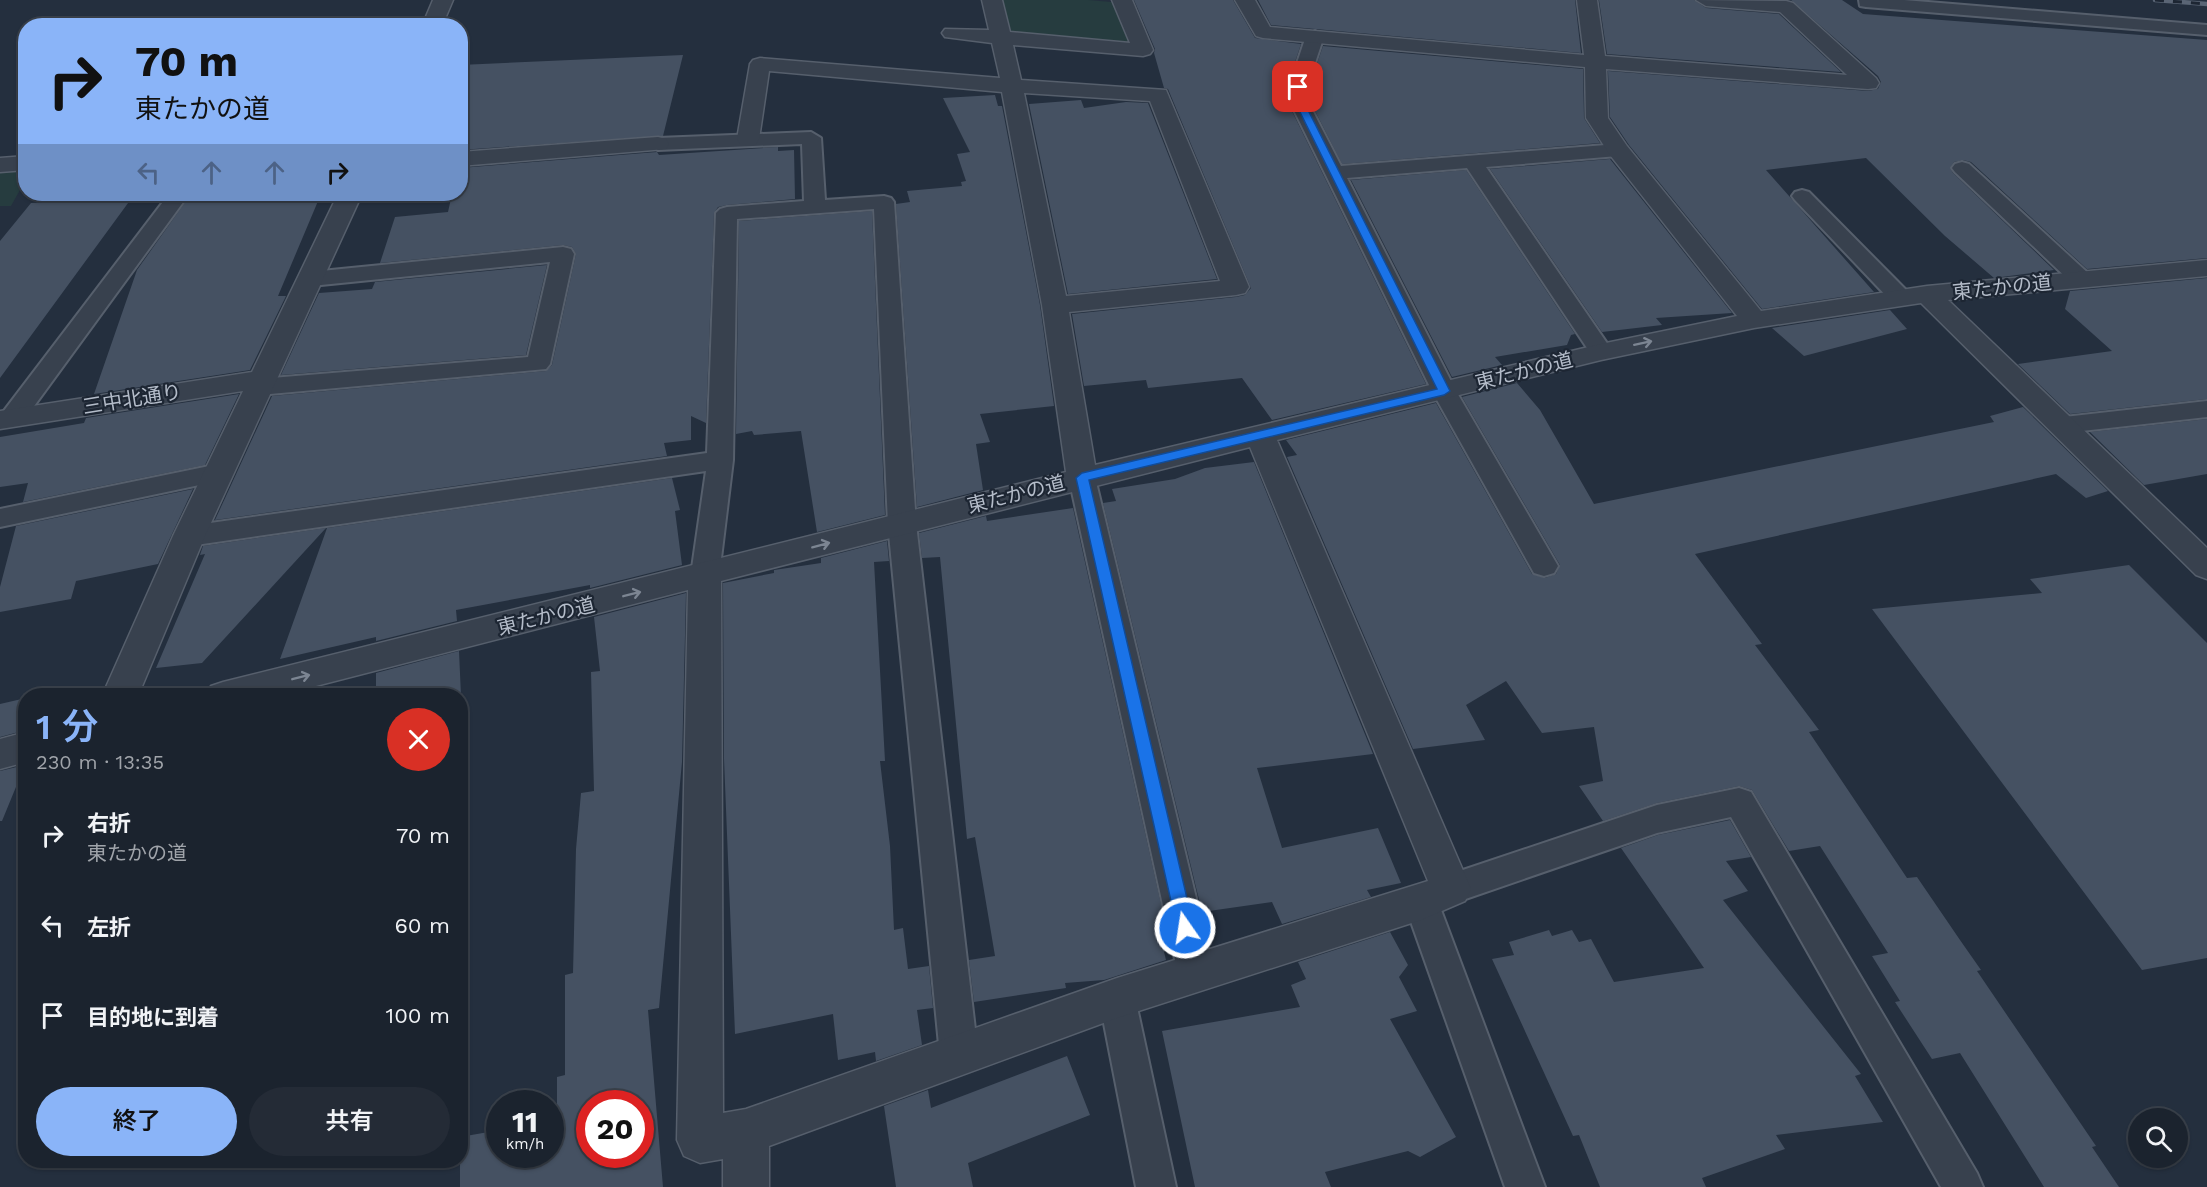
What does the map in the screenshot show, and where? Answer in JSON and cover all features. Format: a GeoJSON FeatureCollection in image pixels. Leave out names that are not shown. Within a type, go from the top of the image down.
{"type":"FeatureCollection","features":[{"type":"Feature","properties":{"kind":"street"},"geometry":{"type":"LineString","coordinates":[[435,18],[443,0]]}},
{"type":"Feature","properties":{"kind":"street"},"geometry":{"type":"LineString","coordinates":[[992,0],[998,37],[1012,86],[1055,305],[1082,478]]}},
{"type":"Feature","properties":{"kind":"street"},"geometry":{"type":"LineString","coordinates":[[952,33],[1143,50],[1122,0]]}},
{"type":"Feature","properties":{"kind":"street"},"geometry":{"type":"LineString","coordinates":[[1245,0],[1263,32],[1594,62],[1868,82],[1786,7],[1706,0]]}},
{"type":"Feature","properties":{"kind":"street"},"geometry":{"type":"LineString","coordinates":[[1587,0],[1597,118],[1618,150],[1754,320]]}},
{"type":"Feature","properties":{"kind":"street"},"geometry":{"type":"LineString","coordinates":[[748,139],[760,64],[1012,86],[1158,95],[1236,287],[1055,305]]}},
{"type":"Feature","properties":{"kind":"street"},"geometry":{"type":"LineString","coordinates":[[468,158],[658,144]]}},
{"type":"Feature","properties":{"kind":"street"},"geometry":{"type":"LineString","coordinates":[[0,165],[18,164]]}},
{"type":"Feature","properties":{"kind":"street"},"geometry":{"type":"LineString","coordinates":[[123,688],[189,536],[347,201]]}},
{"type":"Feature","properties":{"kind":"street","name":"東たかの道"},"geometry":{"type":"LineString","coordinates":[[256,688],[1082,478],[1601,352],[1754,320],[1914,296],[2207,268]]}},
{"type":"Feature","properties":{"kind":"street"},"geometry":{"type":"LineString","coordinates":[[1914,296],[2064,425],[2207,567]]}},
{"type":"Feature","properties":{"kind":"street","name":"三中北通り"},"geometry":{"type":"LineString","coordinates":[[6,419],[261,383]]}},
{"type":"Feature","properties":{"kind":"street"},"geometry":{"type":"LineString","coordinates":[[705,575],[700,1140],[746,1132],[1117,998],[1436,896],[1260,435]]}},
{"type":"Feature","properties":{"kind":"street"},"geometry":{"type":"LineString","coordinates":[[0,754],[18,749]]}},
{"type":"Feature","properties":{"kind":"street"},"geometry":{"type":"LineString","coordinates":[[746,1132],[746,1187]]}},
{"type":"Feature","properties":{"kind":"lane"},"geometry":{"type":"LineString","coordinates":[[1866,2],[2207,30]]}},
{"type":"Feature","properties":{"kind":"lane"},"geometry":{"type":"LineString","coordinates":[[2151,14],[2207,18]]}},
{"type":"Feature","properties":{"kind":"lane"},"geometry":{"type":"LineString","coordinates":[[1315,36],[1298,87],[1298,100],[1444,391],[1544,566]]}},
{"type":"Feature","properties":{"kind":"lane"},"geometry":{"type":"LineString","coordinates":[[658,144],[811,138],[815,206]]}},
{"type":"Feature","properties":{"kind":"lane"},"geometry":{"type":"LineString","coordinates":[[1336,174],[1618,150]]}},
{"type":"Feature","properties":{"kind":"lane"},"geometry":{"type":"LineString","coordinates":[[1473,162],[1601,352]]}},
{"type":"Feature","properties":{"kind":"lane"},"geometry":{"type":"LineString","coordinates":[[1962,168],[2081,279]]}},
{"type":"Feature","properties":{"kind":"lane"},"geometry":{"type":"LineString","coordinates":[[1802,196],[1914,296]]}},
{"type":"Feature","properties":{"kind":"lane"},"geometry":{"type":"LineString","coordinates":[[6,419],[174,201]]}},
{"type":"Feature","properties":{"kind":"lane"},"geometry":{"type":"LineString","coordinates":[[705,575],[720,460],[727,213],[884,202],[902,524],[959,1055]]}},
{"type":"Feature","properties":{"kind":"lane"},"geometry":{"type":"LineString","coordinates":[[261,383],[538,364],[563,255],[311,279]]}},
{"type":"Feature","properties":{"kind":"lane"},"geometry":{"type":"LineString","coordinates":[[2064,425],[2207,410]]}},
{"type":"Feature","properties":{"kind":"lane"},"geometry":{"type":"LineString","coordinates":[[189,536],[720,460]]}},
{"type":"Feature","properties":{"kind":"lane"},"geometry":{"type":"LineString","coordinates":[[0,518],[219,473]]}},
{"type":"Feature","properties":{"kind":"lane"},"geometry":{"type":"LineString","coordinates":[[1082,478],[1196,973]]}},
{"type":"Feature","properties":{"kind":"lane"},"geometry":{"type":"LineString","coordinates":[[1525,1187],[1436,896],[1657,819],[1739,802],[1963,1187]]}},
{"type":"Feature","properties":{"kind":"lane"},"geometry":{"type":"LineString","coordinates":[[1117,998],[1156,1187]]}},
{"type":"Feature","properties":{"kind":"green space"},"geometry":{"type":"Polygon","coordinates":[[[992,0],[1088,0],[1123,3],[1143,50],[998,37],[992,0]]]}},
{"type":"Feature","properties":{"kind":"green space"},"geometry":{"type":"Polygon","coordinates":[[[18,171],[18,193],[11,206],[0,206],[0,172],[18,171]]]}},
{"type":"Feature","properties":{"kind":"building"},"geometry":{"type":"Polygon","coordinates":[[[1134,0],[1233,0],[1255,38],[1301,44],[1287,86],[1287,101],[1426,384],[1272,420],[1242,378],[1148,388],[1146,380],[1084,386],[1072,314],[1236,297],[1245,295],[1251,288],[1168,89],[1164,88],[1154,53],[1155,49],[1134,0]]]}},
{"type":"Feature","properties":{"kind":"building"},"geometry":{"type":"Polygon","coordinates":[[[1258,0],[1575,0],[1581,53],[1271,25],[1258,0]]]}},
{"type":"Feature","properties":{"kind":"building"},"geometry":{"type":"Polygon","coordinates":[[[1599,0],[1694,0],[1706,8],[1779,14],[1841,72],[1607,54],[1599,0]]]}},
{"type":"Feature","properties":{"kind":"building"},"geometry":{"type":"Polygon","coordinates":[[[1791,0],[1842,0],[1863,14],[2207,40],[2207,258],[2087,269],[1971,162],[1963,160],[1954,162],[1950,168],[1953,173],[2054,270],[1994,278],[1945,236],[1866,158],[1766,170],[1874,292],[1762,309],[1629,145],[1610,117],[1608,71],[1868,91],[1878,89],[1881,82],[1878,76],[1791,0]]]}},
{"type":"Feature","properties":{"kind":"building"},"geometry":{"type":"Polygon","coordinates":[[[1323,46],[1583,69],[1584,118],[1600,143],[1342,164],[1309,99],[1309,87],[1323,46]]]}},
{"type":"Feature","properties":{"kind":"building"},"geometry":{"type":"Polygon","coordinates":[[[683,55],[663,136],[468,149],[468,65],[683,55]]]}},
{"type":"Feature","properties":{"kind":"building"},"geometry":{"type":"Polygon","coordinates":[[[995,95],[998,106],[1002,106],[1040,305],[1054,406],[980,414],[990,442],[976,444],[983,490],[917,507],[896,204],[910,202],[907,191],[962,186],[961,182],[966,181],[957,154],[970,152],[943,98],[995,95]]]}},
{"type":"Feature","properties":{"kind":"building"},"geometry":{"type":"Polygon","coordinates":[[[1081,100],[1084,108],[1126,102],[1148,103],[1217,279],[1068,294],[1029,104],[1081,100]]]}},
{"type":"Feature","properties":{"kind":"building"},"geometry":{"type":"Polygon","coordinates":[[[778,147],[778,151],[794,150],[795,199],[727,205],[718,207],[714,213],[706,423],[691,416],[691,440],[664,443],[667,456],[215,520],[272,396],[546,371],[552,365],[576,254],[572,247],[563,245],[380,263],[395,217],[448,212],[450,201],[468,201],[468,167],[657,152],[659,155],[778,147]]]}},
{"type":"Feature","properties":{"kind":"building"},"geometry":{"type":"Polygon","coordinates":[[[1610,159],[1732,313],[1656,318],[1662,325],[1602,332],[1490,169],[1610,159]]]}},
{"type":"Feature","properties":{"kind":"building"},"geometry":{"type":"Polygon","coordinates":[[[1466,170],[1575,334],[1571,335],[1567,345],[1495,357],[1502,365],[1452,377],[1351,180],[1466,170]]]}},
{"type":"Feature","properties":{"kind":"building"},"geometry":{"type":"Polygon","coordinates":[[[130,201],[0,378],[0,241],[31,203],[130,201]]]}},
{"type":"Feature","properties":{"kind":"building"},"geometry":{"type":"Polygon","coordinates":[[[186,201],[318,201],[278,296],[286,296],[250,370],[94,394],[137,270],[186,201]]]}},
{"type":"Feature","properties":{"kind":"building"},"geometry":{"type":"Polygon","coordinates":[[[872,211],[885,515],[817,532],[801,431],[754,435],[752,431],[736,434],[739,221],[872,211]]]}},
{"type":"Feature","properties":{"kind":"building"},"geometry":{"type":"Polygon","coordinates":[[[547,265],[526,355],[281,375],[319,293],[372,289],[375,282],[547,265]]]}},
{"type":"Feature","properties":{"kind":"building"},"geometry":{"type":"Polygon","coordinates":[[[2207,278],[2207,399],[2070,414],[2018,364],[2112,351],[2065,309],[2070,291],[2207,278]]]}},
{"type":"Feature","properties":{"kind":"building"},"geometry":{"type":"Polygon","coordinates":[[[1890,310],[1907,329],[1804,356],[1772,328],[1890,310]]]}},
{"type":"Feature","properties":{"kind":"building"},"geometry":{"type":"Polygon","coordinates":[[[1517,383],[1540,410],[1594,504],[1994,422],[1990,416],[2023,407],[2108,491],[2086,498],[2056,474],[1695,554],[1762,644],[1755,645],[1819,730],[1809,732],[1907,878],[1917,877],[1981,970],[1977,971],[2096,1146],[2092,1147],[2119,1187],[2044,1187],[1960,1053],[1932,1059],[1895,1002],[1900,1001],[1872,956],[1888,953],[1820,846],[1789,851],[1752,790],[1739,786],[1657,803],[1603,821],[1579,786],[1603,781],[1594,727],[1542,733],[1506,681],[1466,705],[1485,740],[1413,749],[1287,457],[1297,455],[1286,440],[1436,403],[1532,574],[1545,578],[1556,574],[1560,565],[1462,397],[1517,383]]]}},
{"type":"Feature","properties":{"kind":"building"},"geometry":{"type":"Polygon","coordinates":[[[239,394],[205,465],[23,502],[28,483],[0,487],[0,437],[84,423],[86,418],[239,394]]]}},
{"type":"Feature","properties":{"kind":"building"},"geometry":{"type":"Polygon","coordinates":[[[2207,419],[2207,474],[2144,485],[2090,432],[2207,419]]]}},
{"type":"Feature","properties":{"kind":"building"},"geometry":{"type":"Polygon","coordinates":[[[1254,462],[1373,754],[1257,768],[1282,848],[1378,828],[1401,883],[1367,890],[1371,897],[1282,924],[1272,902],[1202,912],[1103,503],[1116,501],[1112,489],[1175,479],[1205,468],[1254,462]]]}},
{"type":"Feature","properties":{"kind":"building"},"geometry":{"type":"Polygon","coordinates":[[[672,478],[680,510],[675,511],[682,565],[590,588],[590,585],[456,610],[457,621],[376,641],[376,637],[280,659],[327,528],[672,478]]]}},
{"type":"Feature","properties":{"kind":"building"},"geometry":{"type":"Polygon","coordinates":[[[193,489],[158,564],[76,581],[71,599],[0,612],[0,587],[16,526],[193,489]]]}},
{"type":"Feature","properties":{"kind":"building"},"geometry":{"type":"Polygon","coordinates":[[[1073,508],[1164,918],[1156,919],[1166,960],[1104,980],[1065,983],[1066,988],[974,1002],[969,960],[995,956],[975,837],[967,839],[940,557],[922,558],[919,533],[986,516],[987,521],[1073,508]]]}},
{"type":"Feature","properties":{"kind":"building"},"geometry":{"type":"Polygon","coordinates":[[[326,528],[202,663],[156,668],[205,554],[200,555],[203,546],[326,528]]]}},
{"type":"Feature","properties":{"kind":"building"},"geometry":{"type":"Polygon","coordinates":[[[887,541],[889,561],[874,562],[885,761],[880,761],[890,846],[894,930],[903,928],[908,969],[929,966],[933,1008],[917,1010],[922,1045],[876,1061],[875,1052],[838,1060],[833,1014],[735,1034],[724,759],[723,583],[774,573],[774,570],[821,563],[821,558],[887,541]]]}},
{"type":"Feature","properties":{"kind":"building"},"geometry":{"type":"Polygon","coordinates":[[[2129,565],[2207,643],[2207,958],[2142,970],[1872,609],[2042,593],[2030,579],[2129,565]]]}},
{"type":"Feature","properties":{"kind":"building"},"geometry":{"type":"Polygon","coordinates":[[[686,593],[682,762],[659,1008],[648,1010],[663,1187],[460,1187],[460,1168],[468,1168],[468,1136],[486,1132],[486,1168],[564,1168],[564,1090],[557,1090],[557,1077],[565,1075],[565,975],[573,973],[576,849],[581,793],[594,791],[591,672],[600,671],[594,617],[686,593]]]}},
{"type":"Feature","properties":{"kind":"building"},"geometry":{"type":"Polygon","coordinates":[[[459,651],[461,688],[376,688],[376,673],[459,651]]]}},
{"type":"Feature","properties":{"kind":"building"},"geometry":{"type":"Polygon","coordinates":[[[18,700],[18,732],[0,737],[0,704],[18,700]]]}},
{"type":"Feature","properties":{"kind":"building"},"geometry":{"type":"Polygon","coordinates":[[[18,767],[18,782],[2,821],[0,821],[0,771],[18,767]]]}},
{"type":"Feature","properties":{"kind":"building"},"geometry":{"type":"Polygon","coordinates":[[[1730,820],[1751,857],[1726,861],[1748,891],[1723,900],[1861,1074],[1855,1076],[1883,1122],[1776,1135],[1785,1149],[1702,1178],[1706,1187],[1600,1187],[1579,1135],[1573,1136],[1492,959],[1514,955],[1509,942],[1549,930],[1552,936],[1572,930],[1579,942],[1591,939],[1614,982],[1704,968],[1621,848],[1658,835],[1730,820]]]}},
{"type":"Feature","properties":{"kind":"building"},"geometry":{"type":"Polygon","coordinates":[[[1390,932],[1408,965],[1399,977],[1417,1011],[1390,1019],[1456,1137],[1420,1157],[1408,1151],[1325,1172],[1331,1187],[1195,1187],[1162,1031],[1300,1007],[1291,985],[1306,979],[1298,962],[1390,932]]]}},
{"type":"Feature","properties":{"kind":"building"},"geometry":{"type":"Polygon","coordinates":[[[1067,1056],[1090,1115],[968,1163],[973,1187],[896,1187],[884,1106],[928,1090],[931,1108],[1067,1056]]]}},
{"type":"Feature","properties":{"kind":"railway"},"geometry":{"type":"LineString","coordinates":[[2155,0],[2207,4]]}},
{"type":"Feature","properties":{"kind":"route"},"geometry":{"type":"LineString","coordinates":[[1185,928],[1082,478],[1444,391],[1298,100],[1298,87]]}}]}
